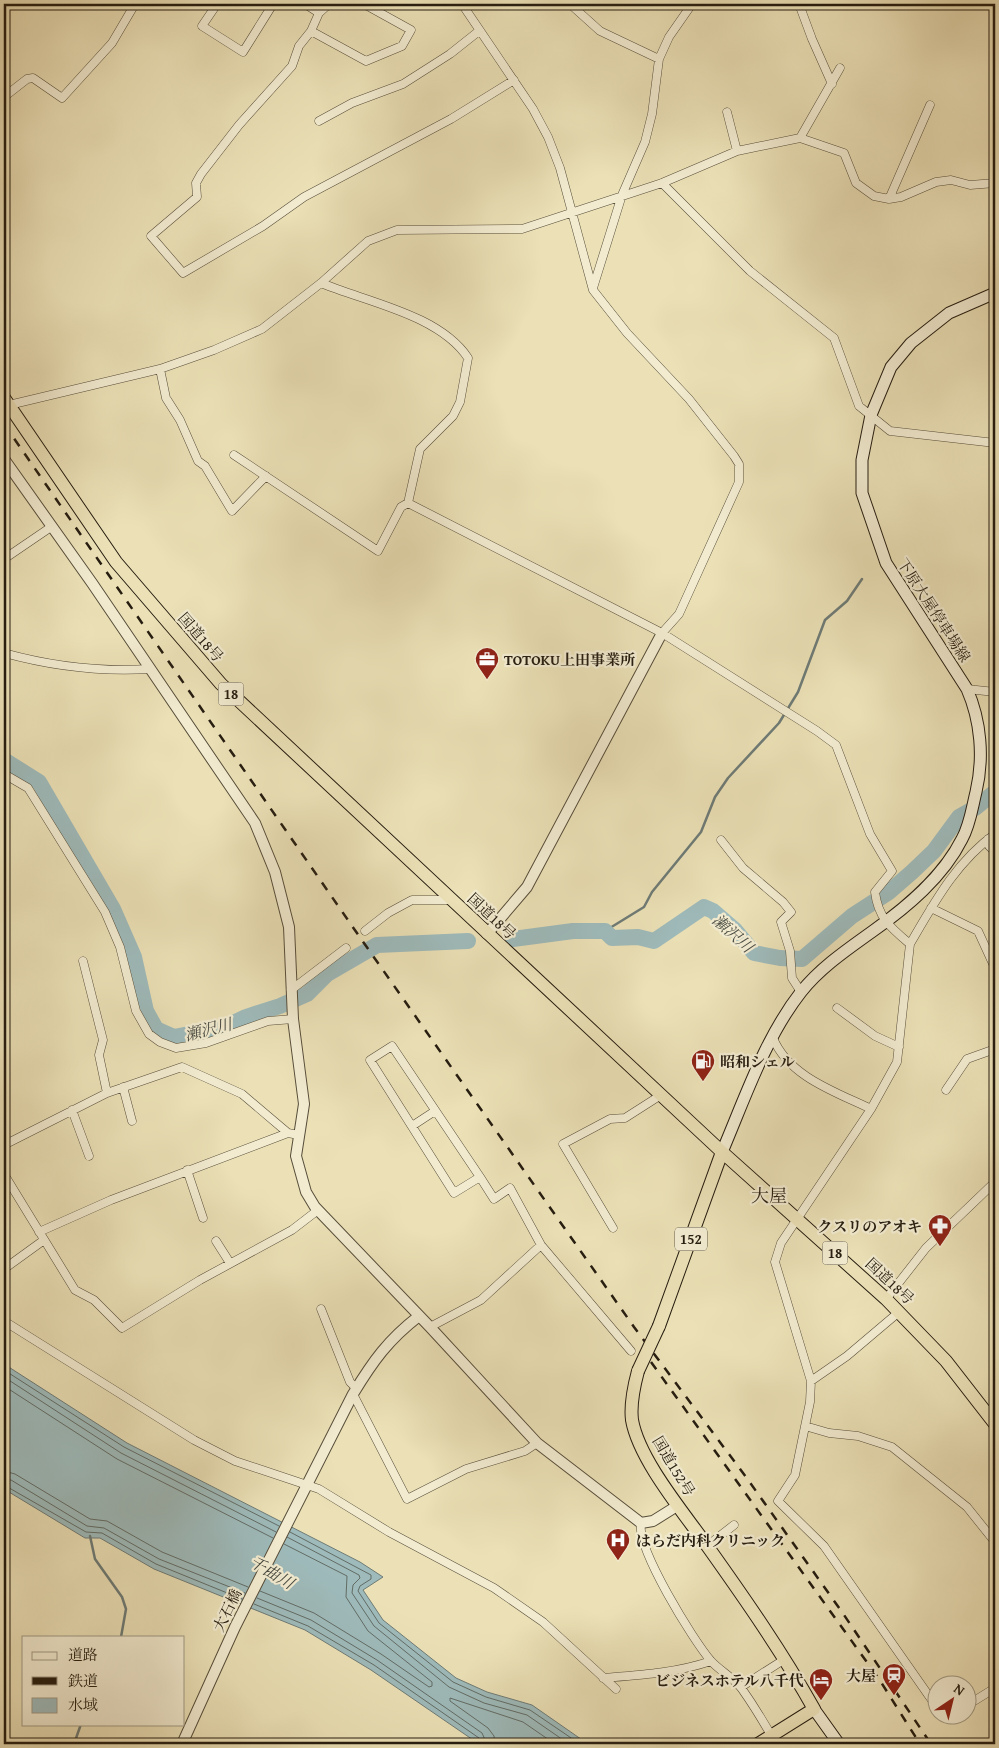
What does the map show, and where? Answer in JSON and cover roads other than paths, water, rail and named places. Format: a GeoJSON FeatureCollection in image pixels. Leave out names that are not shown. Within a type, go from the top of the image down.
{"type":"FeatureCollection","features":[{"type":"Feature","properties":{"kind":"highway","name":"国道18号"},"geometry":{"type":"LineString","coordinates":[[6,401],[116,562],[221,684],[722,1152],[886,1299],[946,1361],[995,1424]]}},
{"type":"Feature","properties":{"kind":"highway","name":"国道152号"},"geometry":{"type":"LineString","coordinates":[[722,1152],[659,1326],[638,1371],[632,1404],[632,1419],[637,1436],[677,1506],[785,1659],[814,1708]]}},
{"type":"Feature","properties":{"kind":"highway"},"geometry":{"type":"LineString","coordinates":[[758,1744],[774,1740],[814,1708]]}},
{"type":"Feature","properties":{"kind":"main road","name":"下原大屋停車場線"},"geometry":{"type":"LineString","coordinates":[[722,1152],[773,1038],[801,992],[816,975],[885,922],[948,863],[963,838],[969,821],[979,782],[982,760],[972,701],[967,689],[886,563],[873,530],[862,493],[862,460],[871,415],[891,367],[911,343],[949,313],[995,293]]}},
{"type":"Feature","properties":{"kind":"main road"},"geometry":{"type":"LineString","coordinates":[[814,1708],[839,1744]]}},
{"type":"Feature","properties":{"kind":"street"},"geometry":{"type":"LineString","coordinates":[[4,97],[27,79],[33,78],[62,98],[112,43],[135,4]]}},
{"type":"Feature","properties":{"kind":"street"},"geometry":{"type":"LineString","coordinates":[[217,4],[202,26],[243,52],[273,4]]}},
{"type":"Feature","properties":{"kind":"street"},"geometry":{"type":"LineString","coordinates":[[305,4],[319,14]]}},
{"type":"Feature","properties":{"kind":"street"},"geometry":{"type":"LineString","coordinates":[[329,4],[319,14],[299,46],[292,66],[239,125],[201,174],[196,183],[197,197],[151,236],[184,273],[264,226],[304,197],[451,119],[514,80]]}},
{"type":"Feature","properties":{"kind":"street"},"geometry":{"type":"LineString","coordinates":[[310,31],[366,61],[402,46],[411,30],[364,4]]}},
{"type":"Feature","properties":{"kind":"street"},"geometry":{"type":"LineString","coordinates":[[462,4],[514,80],[548,136],[560,168],[592,290],[638,345],[689,399],[739,464],[739,482],[678,614],[662,634],[527,887],[487,934]]}},
{"type":"Feature","properties":{"kind":"street"},"geometry":{"type":"LineString","coordinates":[[571,4],[600,31],[659,59]]}},
{"type":"Feature","properties":{"kind":"street"},"geometry":{"type":"LineString","coordinates":[[592,290],[622,195],[646,142],[652,114],[659,59],[669,37],[692,4]]}},
{"type":"Feature","properties":{"kind":"street"},"geometry":{"type":"LineString","coordinates":[[799,4],[832,84]]}},
{"type":"Feature","properties":{"kind":"street"},"geometry":{"type":"LineString","coordinates":[[319,121],[352,102],[403,84],[450,54],[479,31]]}},
{"type":"Feature","properties":{"kind":"street"},"geometry":{"type":"LineString","coordinates":[[800,138],[840,68]]}},
{"type":"Feature","properties":{"kind":"street"},"geometry":{"type":"LineString","coordinates":[[889,198],[930,105]]}},
{"type":"Feature","properties":{"kind":"street"},"geometry":{"type":"LineString","coordinates":[[727,112],[737,151]]}},
{"type":"Feature","properties":{"kind":"street"},"geometry":{"type":"LineString","coordinates":[[6,401],[160,369],[214,350],[262,329],[320,283],[368,241],[397,230],[522,229],[662,183],[737,151],[800,138],[844,153],[856,183],[874,196],[889,198],[901,197],[936,182],[951,180],[970,185],[995,183]]}},
{"type":"Feature","properties":{"kind":"street"},"geometry":{"type":"LineString","coordinates":[[662,183],[750,271],[834,338],[859,406],[890,431],[995,443]]}},
{"type":"Feature","properties":{"kind":"street"},"geometry":{"type":"LineString","coordinates":[[234,455],[378,551],[401,507],[408,503],[420,449],[453,416],[460,402],[468,358],[460,345],[439,329],[408,314],[320,283]]}},
{"type":"Feature","properties":{"kind":"street"},"geometry":{"type":"LineString","coordinates":[[160,369],[166,398],[180,420],[198,461],[205,466],[232,511],[266,476]]}},
{"type":"Feature","properties":{"kind":"street"},"geometry":{"type":"LineString","coordinates":[[4,459],[92,583],[256,823],[275,872],[290,927],[293,1015],[304,1104],[296,1156],[299,1173],[306,1192],[318,1210],[420,1316],[537,1443],[641,1523],[654,1521],[677,1506]]}},
{"type":"Feature","properties":{"kind":"street"},"geometry":{"type":"LineString","coordinates":[[408,503],[662,634],[817,731],[836,746],[870,834],[892,871],[875,892],[876,902],[885,922],[910,944]]}},
{"type":"Feature","properties":{"kind":"street"},"geometry":{"type":"LineString","coordinates":[[4,559],[51,526]]}},
{"type":"Feature","properties":{"kind":"street"},"geometry":{"type":"LineString","coordinates":[[4,653],[39,663],[126,670],[150,669]]}},
{"type":"Feature","properties":{"kind":"street"},"geometry":{"type":"LineString","coordinates":[[967,689],[995,692]]}},
{"type":"Feature","properties":{"kind":"street"},"geometry":{"type":"LineString","coordinates":[[4,774],[19,781],[28,788],[105,912],[120,948],[136,1011],[149,1034],[160,1042],[176,1048],[206,1043],[268,1021],[293,1015]]}},
{"type":"Feature","properties":{"kind":"street"},"geometry":{"type":"LineString","coordinates":[[926,1692],[824,1546],[778,1501],[795,1475],[810,1402],[812,1381],[774,1262],[781,1243],[870,1109],[897,1062],[910,944],[931,908],[962,862],[995,834]]}},
{"type":"Feature","properties":{"kind":"street"},"geometry":{"type":"LineString","coordinates":[[988,839],[989,846],[995,852]]}},
{"type":"Feature","properties":{"kind":"street"},"geometry":{"type":"LineString","coordinates":[[721,840],[743,868],[783,902],[791,912],[781,922],[790,951],[792,978],[801,992]]}},
{"type":"Feature","properties":{"kind":"street"},"geometry":{"type":"LineString","coordinates":[[365,931],[388,913],[412,900],[451,900]]}},
{"type":"Feature","properties":{"kind":"street"},"geometry":{"type":"LineString","coordinates":[[931,908],[978,931],[995,968]]}},
{"type":"Feature","properties":{"kind":"street"},"geometry":{"type":"LineString","coordinates":[[292,993],[346,948]]}},
{"type":"Feature","properties":{"kind":"street"},"geometry":{"type":"LineString","coordinates":[[83,961],[103,1040],[99,1055],[107,1093]]}},
{"type":"Feature","properties":{"kind":"street"},"geometry":{"type":"LineString","coordinates":[[837,1008],[875,1036],[899,1048]]}},
{"type":"Feature","properties":{"kind":"street"},"geometry":{"type":"LineString","coordinates":[[773,1038],[778,1051],[809,1079],[870,1109]]}},
{"type":"Feature","properties":{"kind":"street"},"geometry":{"type":"LineString","coordinates":[[480,1177],[454,1193],[370,1060],[392,1046],[480,1177],[494,1199],[510,1188],[541,1245],[630,1351]]}},
{"type":"Feature","properties":{"kind":"street"},"geometry":{"type":"LineString","coordinates":[[946,1090],[966,1059],[995,1049]]}},
{"type":"Feature","properties":{"kind":"street"},"geometry":{"type":"LineString","coordinates":[[4,1145],[107,1093],[182,1067],[242,1094],[288,1133],[299,1135]]}},
{"type":"Feature","properties":{"kind":"street"},"geometry":{"type":"LineString","coordinates":[[123,1087],[132,1121]]}},
{"type":"Feature","properties":{"kind":"street"},"geometry":{"type":"LineString","coordinates":[[613,1228],[563,1144],[610,1119],[625,1118],[661,1095]]}},
{"type":"Feature","properties":{"kind":"street"},"geometry":{"type":"LineString","coordinates":[[72,1110],[89,1156]]}},
{"type":"Feature","properties":{"kind":"street"},"geometry":{"type":"LineString","coordinates":[[412,1126],[435,1111]]}},
{"type":"Feature","properties":{"kind":"street"},"geometry":{"type":"LineString","coordinates":[[39,1232],[187,1170],[288,1133]]}},
{"type":"Feature","properties":{"kind":"street"},"geometry":{"type":"LineString","coordinates":[[187,1170],[203,1218]]}},
{"type":"Feature","properties":{"kind":"street"},"geometry":{"type":"LineString","coordinates":[[4,1174],[75,1290],[94,1300],[122,1328],[230,1264],[292,1230],[318,1210]]}},
{"type":"Feature","properties":{"kind":"street"},"geometry":{"type":"LineString","coordinates":[[886,1299],[926,1248],[981,1193],[995,1182]]}},
{"type":"Feature","properties":{"kind":"street"},"geometry":{"type":"LineString","coordinates":[[4,1269],[44,1240]]}},
{"type":"Feature","properties":{"kind":"street"},"geometry":{"type":"LineString","coordinates":[[216,1241],[230,1264]]}},
{"type":"Feature","properties":{"kind":"street"},"geometry":{"type":"LineString","coordinates":[[430,1327],[481,1300],[541,1245]]}},
{"type":"Feature","properties":{"kind":"street"},"geometry":{"type":"LineString","coordinates":[[320,1309],[354,1391],[407,1499],[466,1469],[526,1451],[537,1443]]}},
{"type":"Feature","properties":{"kind":"street"},"geometry":{"type":"LineString","coordinates":[[812,1381],[847,1356],[899,1312]]}},
{"type":"Feature","properties":{"kind":"street","name":"大石橋"},"geometry":{"type":"LineString","coordinates":[[184,1741],[235,1627],[354,1391],[382,1348],[420,1316]]}},
{"type":"Feature","properties":{"kind":"street"},"geometry":{"type":"LineString","coordinates":[[4,1321],[194,1440],[235,1461],[319,1489],[390,1532],[494,1588],[543,1622],[616,1689]]}},
{"type":"Feature","properties":{"kind":"street"},"geometry":{"type":"LineString","coordinates":[[805,1426],[829,1433],[858,1436],[892,1447],[967,1507],[995,1542]]}},
{"type":"Feature","properties":{"kind":"street"},"geometry":{"type":"LineString","coordinates":[[641,1523],[640,1530],[652,1563],[682,1617],[711,1661],[741,1687],[774,1740]]}},
{"type":"Feature","properties":{"kind":"street"},"geometry":{"type":"LineString","coordinates":[[707,1546],[734,1525]]}},
{"type":"Feature","properties":{"kind":"street"},"geometry":{"type":"LineString","coordinates":[[741,1687],[785,1659]]}},
{"type":"Feature","properties":{"kind":"street"},"geometry":{"type":"LineString","coordinates":[[603,1678],[652,1675],[689,1668],[711,1661]]}},
{"type":"Feature","properties":{"kind":"street"},"geometry":{"type":"LineString","coordinates":[[976,1700],[995,1688]]}},
{"type":"Feature","properties":{"kind":"water","name":"千曲川"},"geometry":{"type":"Polygon","coordinates":[[[4,1364],[127,1443],[360,1562],[383,1577],[363,1590],[383,1620],[456,1678],[487,1692],[532,1705],[588,1744],[479,1744],[371,1670],[305,1630],[154,1569],[100,1538],[85,1538],[4,1489],[4,1364]]]}},
{"type":"Feature","properties":{"kind":"waterway"},"geometry":{"type":"LineString","coordinates":[[605,931],[644,907],[652,892],[701,832],[715,797],[728,778],[779,723],[798,692],[825,620],[847,601],[862,579]]}},
{"type":"Feature","properties":{"kind":"waterway","name":"瀬沢川"},"geometry":{"type":"LineString","coordinates":[[4,760],[39,782],[113,909],[134,957],[146,1011],[156,1029],[174,1037],[225,1027],[307,994],[327,974],[377,945],[468,941]]}},
{"type":"Feature","properties":{"kind":"waterway","name":"瀬沢川"},"geometry":{"type":"LineString","coordinates":[[513,939],[573,931],[605,931],[612,938],[638,937],[654,941],[704,907],[713,911],[735,930],[754,953],[780,958],[802,959],[852,916],[889,892],[934,851],[959,817],[975,808],[995,792]]}},
{"type":"Feature","properties":{"kind":"waterway"},"geometry":{"type":"LineString","coordinates":[[90,1536],[95,1559],[122,1597],[126,1609],[121,1636]]}},
{"type":"Feature","properties":{"kind":"waterway"},"geometry":{"type":"LineString","coordinates":[[74,1744],[80,1726]]}},
{"type":"Feature","properties":{"kind":"railway"},"geometry":{"type":"LineString","coordinates":[[4,424],[359,936],[634,1327],[746,1477],[842,1612],[931,1744]]}},
{"type":"Feature","properties":{"kind":"railway"},"geometry":{"type":"LineString","coordinates":[[651,1362],[879,1679],[920,1744]]}},
{"type":"Feature","properties":{"kind":"place","name":"TOTOKU上田事業所"},"geometry":{"type":"Point","coordinates":[487,680]}},
{"type":"Feature","properties":{"kind":"place","name":"昭和シェル"},"geometry":{"type":"Point","coordinates":[703,1082]}},
{"type":"Feature","properties":{"kind":"place","name":"クスリのアオキ"},"geometry":{"type":"Point","coordinates":[940,1247]}},
{"type":"Feature","properties":{"kind":"place","name":"はらだ内科クリニック"},"geometry":{"type":"Point","coordinates":[618,1561]}},
{"type":"Feature","properties":{"kind":"place","name":"大屋"},"geometry":{"type":"Point","coordinates":[894,1696]}},
{"type":"Feature","properties":{"kind":"place","name":"ビジネスホテル八千代"},"geometry":{"type":"Point","coordinates":[821,1701]}},
{"type":"Feature","properties":{"kind":"district","name":"大屋"},"geometry":{"type":"Point","coordinates":[769,1195]}}]}
